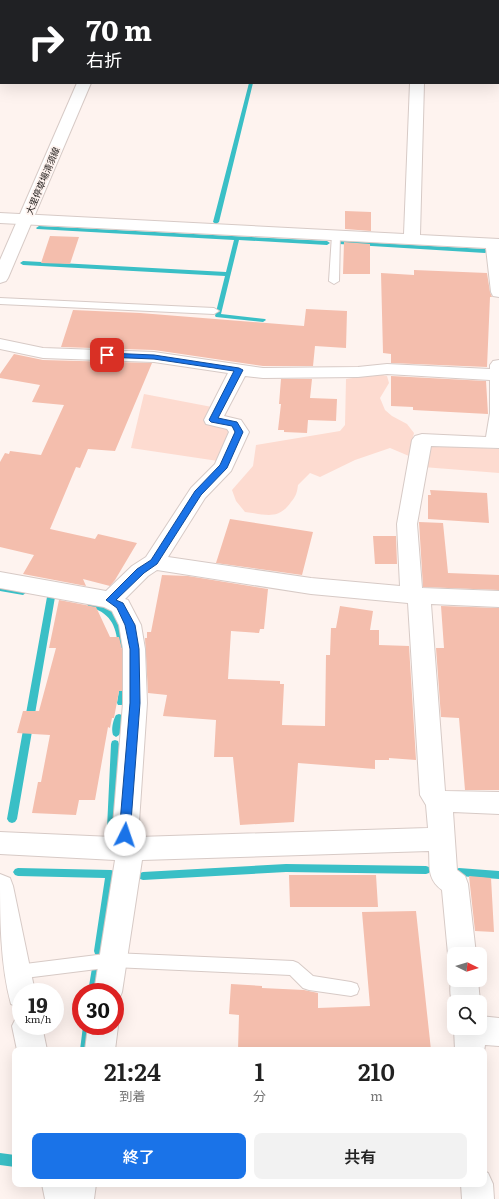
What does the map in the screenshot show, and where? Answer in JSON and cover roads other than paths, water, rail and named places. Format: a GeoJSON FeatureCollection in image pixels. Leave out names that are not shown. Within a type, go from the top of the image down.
{"type":"FeatureCollection","features":[{"type":"Feature","properties":{"kind":"street","name":"大里停車場清須線"},"geometry":{"type":"LineString","coordinates":[[0,278],[84,84]]}},
{"type":"Feature","properties":{"kind":"street"},"geometry":{"type":"LineString","coordinates":[[412,239],[417,84]]}},
{"type":"Feature","properties":{"kind":"street"},"geometry":{"type":"LineString","coordinates":[[0,218],[497,244],[499,292]]}},
{"type":"Feature","properties":{"kind":"street"},"geometry":{"type":"LineString","coordinates":[[0,344],[44,353],[154,357],[263,374],[358,372],[386,369],[499,375]]}},
{"type":"Feature","properties":{"kind":"street"},"geometry":{"type":"LineString","coordinates":[[461,947],[456,884],[444,876],[439,801],[433,795],[407,524],[422,440],[495,443],[499,415],[499,365]]}},
{"type":"Feature","properties":{"kind":"street"},"geometry":{"type":"LineString","coordinates":[[110,600],[140,571],[154,562],[198,493],[224,466],[239,432],[234,424],[213,420],[239,370]]}},
{"type":"Feature","properties":{"kind":"street"},"geometry":{"type":"LineString","coordinates":[[154,562],[311,586],[415,595],[499,599]]}},
{"type":"Feature","properties":{"kind":"street"},"geometry":{"type":"LineString","coordinates":[[0,580],[110,600],[120,606],[130,625],[134,649],[135,703],[127,849],[109,983]]}},
{"type":"Feature","properties":{"kind":"street"},"geometry":{"type":"LineString","coordinates":[[439,801],[499,803]]}},
{"type":"Feature","properties":{"kind":"street"},"geometry":{"type":"LineString","coordinates":[[0,843],[127,849],[442,839]]}},
{"type":"Feature","properties":{"kind":"street"},"geometry":{"type":"LineString","coordinates":[[0,886],[19,983]]}},
{"type":"Feature","properties":{"kind":"street"},"geometry":{"type":"LineString","coordinates":[[487,1030],[499,1032]]}},
{"type":"Feature","properties":{"kind":"street"},"geometry":{"type":"LineString","coordinates":[[29,1035],[31,1047]]}},
{"type":"Feature","properties":{"kind":"street"},"geometry":{"type":"LineString","coordinates":[[100,1047],[102,1035]]}},
{"type":"Feature","properties":{"kind":"street"},"geometry":{"type":"LineString","coordinates":[[59,1187],[61,1199]]}},
{"type":"Feature","properties":{"kind":"street"},"geometry":{"type":"LineString","coordinates":[[78,1199],[80,1187]]}},
{"type":"Feature","properties":{"kind":"street"},"geometry":{"type":"LineString","coordinates":[[477,1187],[478,1199]]}},
{"type":"Feature","properties":{"kind":"lane"},"geometry":{"type":"LineString","coordinates":[[334,281],[336,235]]}},
{"type":"Feature","properties":{"kind":"lane"},"geometry":{"type":"LineString","coordinates":[[0,301],[214,311]]}},
{"type":"Feature","properties":{"kind":"lane"},"geometry":{"type":"LineString","coordinates":[[19,983],[113,960],[293,968],[309,983],[351,989]]}},
{"type":"Feature","properties":{"kind":"waterway"},"geometry":{"type":"LineString","coordinates":[[216,222],[251,84]]}},
{"type":"Feature","properties":{"kind":"waterway"},"geometry":{"type":"LineString","coordinates":[[39,228],[237,238]]}},
{"type":"Feature","properties":{"kind":"waterway"},"geometry":{"type":"LineString","coordinates":[[237,238],[327,243]]}},
{"type":"Feature","properties":{"kind":"waterway"},"geometry":{"type":"LineString","coordinates":[[237,238],[218,316],[263,320]]}},
{"type":"Feature","properties":{"kind":"waterway"},"geometry":{"type":"LineString","coordinates":[[341,243],[485,251]]}},
{"type":"Feature","properties":{"kind":"waterway"},"geometry":{"type":"LineString","coordinates":[[23,263],[228,274]]}},
{"type":"Feature","properties":{"kind":"waterway"},"geometry":{"type":"LineString","coordinates":[[0,588],[23,592]]}},
{"type":"Feature","properties":{"kind":"waterway"},"geometry":{"type":"LineString","coordinates":[[12,819],[51,597]]}},
{"type":"Feature","properties":{"kind":"waterway"},"geometry":{"type":"LineString","coordinates":[[91,604],[105,609],[114,619],[120,631],[122,646]]}},
{"type":"Feature","properties":{"kind":"waterway"},"geometry":{"type":"LineString","coordinates":[[121,703],[123,691],[122,664]]}},
{"type":"Feature","properties":{"kind":"waterway"},"geometry":{"type":"LineString","coordinates":[[116,733],[119,717]]}},
{"type":"Feature","properties":{"kind":"waterway"},"geometry":{"type":"LineString","coordinates":[[112,828],[115,744]]}},
{"type":"Feature","properties":{"kind":"waterway"},"geometry":{"type":"LineString","coordinates":[[143,876],[286,868],[426,870]]}},
{"type":"Feature","properties":{"kind":"waterway"},"geometry":{"type":"LineString","coordinates":[[18,872],[111,874],[99,951]]}},
{"type":"Feature","properties":{"kind":"waterway"},"geometry":{"type":"LineString","coordinates":[[459,872],[499,875]]}},
{"type":"Feature","properties":{"kind":"waterway"},"geometry":{"type":"LineString","coordinates":[[94,983],[96,971]]}},
{"type":"Feature","properties":{"kind":"waterway"},"geometry":{"type":"LineString","coordinates":[[85,1047],[87,1035]]}},
{"type":"Feature","properties":{"kind":"waterway"},"geometry":{"type":"LineString","coordinates":[[0,1159],[12,1161]]}}]}
